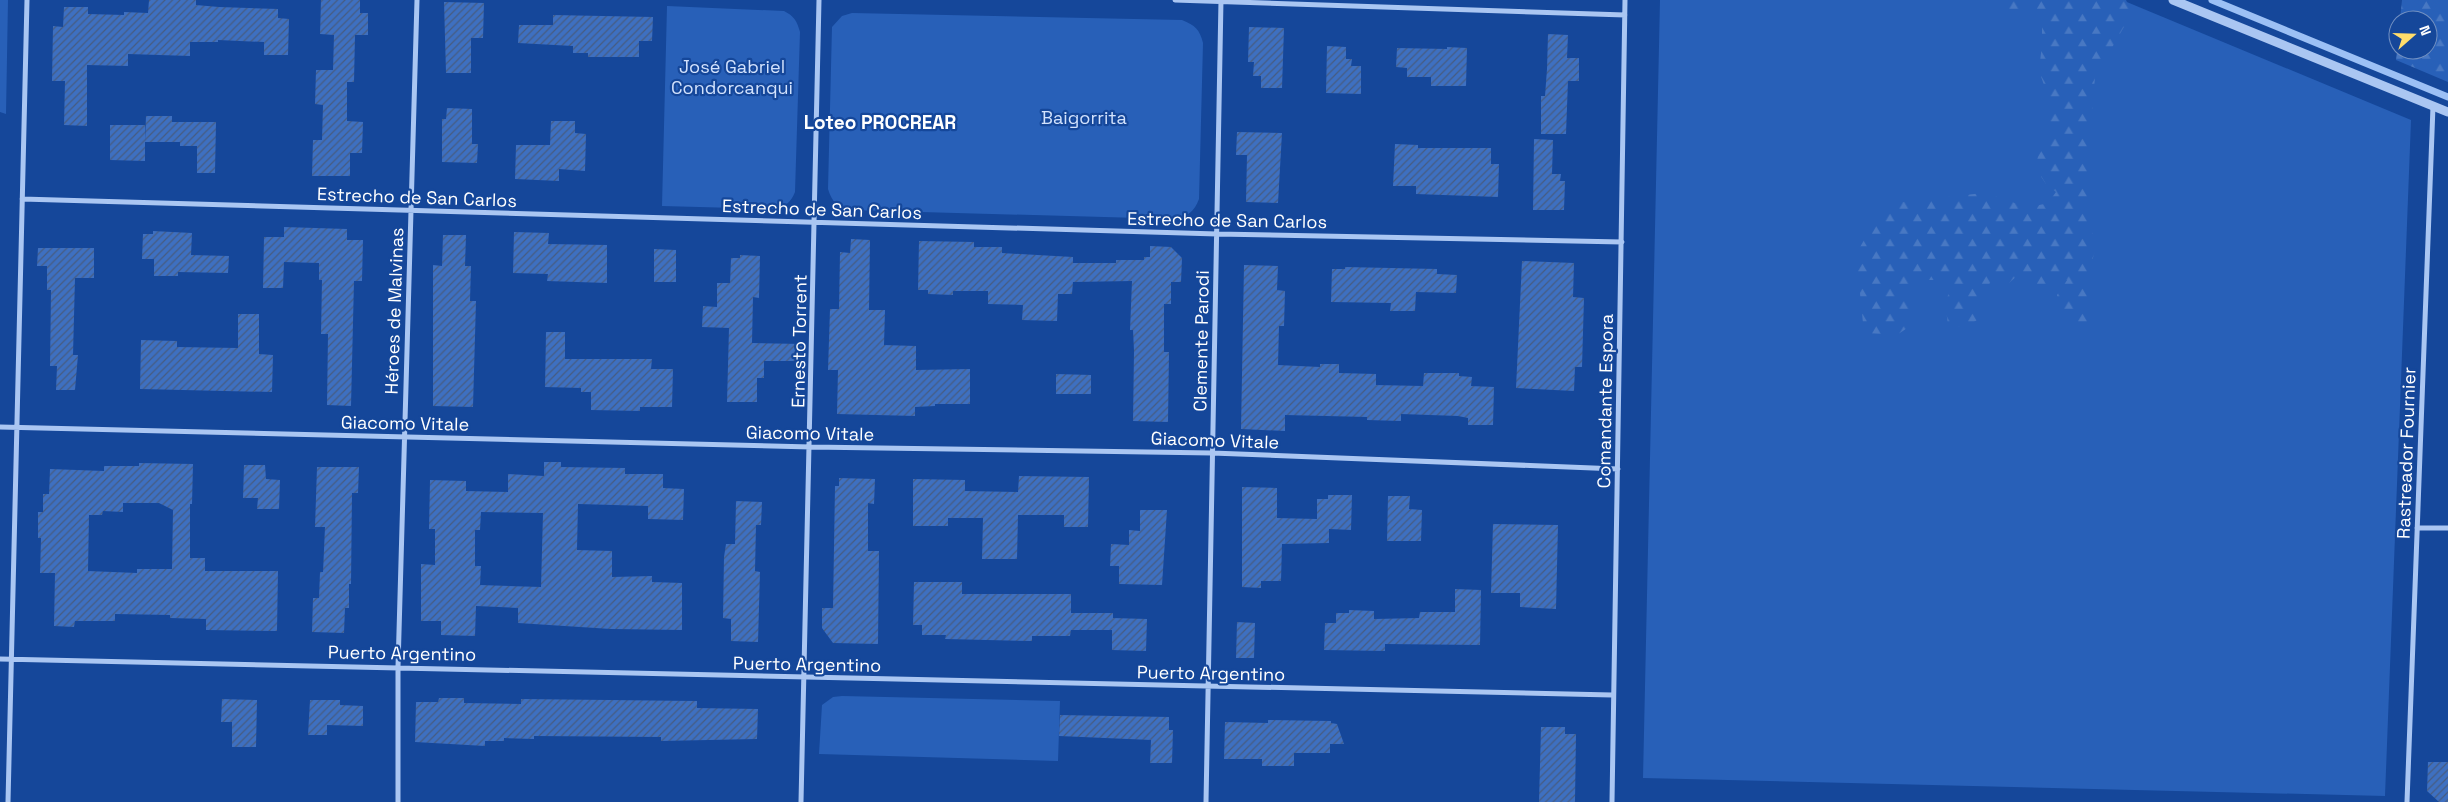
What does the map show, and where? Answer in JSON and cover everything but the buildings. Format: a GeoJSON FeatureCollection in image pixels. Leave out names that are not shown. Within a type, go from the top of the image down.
{"type":"FeatureCollection","features":[{"type":"Feature","properties":{"kind":"street"},"geometry":{"type":"LineString","coordinates":[[8,802],[27,0]]}},
{"type":"Feature","properties":{"kind":"street","name":"Héroes de Malvinas"},"geometry":{"type":"LineString","coordinates":[[398,802],[398,666],[416,0]]}},
{"type":"Feature","properties":{"kind":"street","name":"Ernesto Torrent"},"geometry":{"type":"LineString","coordinates":[[801,802],[816,223],[819,0]]}},
{"type":"Feature","properties":{"kind":"street"},"geometry":{"type":"LineString","coordinates":[[1175,0],[1625,14]]}},
{"type":"Feature","properties":{"kind":"street","name":"Clemente Parodi"},"geometry":{"type":"LineString","coordinates":[[1206,802],[1220,0]]}},
{"type":"Feature","properties":{"kind":"street","name":"Comandante Espora"},"geometry":{"type":"LineString","coordinates":[[1612,802],[1612,695],[1626,0]]}},
{"type":"Feature","properties":{"kind":"street"},"geometry":{"type":"LineString","coordinates":[[2173,0],[2448,112]]}},
{"type":"Feature","properties":{"kind":"street","name":"Rastreador Fournier"},"geometry":{"type":"LineString","coordinates":[[2407,802],[2433,106]]}},
{"type":"Feature","properties":{"kind":"street","name":"Estrecho de San Carlos"},"geometry":{"type":"LineString","coordinates":[[22,200],[1217,234],[1622,242]]}},
{"type":"Feature","properties":{"kind":"street","name":"Giacomo Vitale"},"geometry":{"type":"LineString","coordinates":[[0,427],[810,447],[1212,453],[1618,469]]}},
{"type":"Feature","properties":{"kind":"street"},"geometry":{"type":"LineString","coordinates":[[2417,528],[2448,528]]}},
{"type":"Feature","properties":{"kind":"street","name":"Puerto Argentino"},"geometry":{"type":"LineString","coordinates":[[0,658],[398,666],[804,678],[1612,695]]}},
{"type":"Feature","properties":{"kind":"green space"},"geometry":{"type":"Polygon","coordinates":[[[0,0],[8,0],[6,114],[0,112],[0,0]]]}},
{"type":"Feature","properties":{"kind":"green space"},"geometry":{"type":"Polygon","coordinates":[[[1660,0],[2122,0],[2411,120],[2385,796],[1643,778],[1660,0]]]}},
{"type":"Feature","properties":{"kind":"green space"},"geometry":{"type":"Polygon","coordinates":[[[1984,0],[2126,0],[2132,13],[2095,77],[2088,157],[2091,189],[2090,219],[2095,251],[2085,283],[2092,311],[2087,328],[2063,322],[2057,295],[2067,280],[2058,275],[2051,285],[2036,289],[2020,273],[2007,285],[1991,282],[1984,290],[1979,319],[1965,327],[1948,325],[1945,302],[1955,280],[1926,280],[1906,293],[1913,324],[1897,335],[1864,333],[1856,254],[1885,204],[1983,193],[2027,208],[2048,203],[2056,192],[2046,184],[2036,169],[2039,147],[2050,143],[2040,113],[2052,107],[2039,71],[2042,22],[2024,11],[2004,9],[1984,0]]]}},
{"type":"Feature","properties":{"kind":"green space"},"geometry":{"type":"Polygon","coordinates":[[[2402,0],[2448,0],[2448,82],[2396,60],[2438,60],[2438,10],[2401,10],[2402,0]]]}},
{"type":"Feature","properties":{"kind":"green space","name":"José Gabriel Condorcanqui"},"geometry":{"type":"Polygon","coordinates":[[[667,6],[784,11],[793,17],[796,22],[800,32],[795,192],[790,201],[785,205],[775,209],[662,206],[667,6]]]}},
{"type":"Feature","properties":{"kind":"green space","name":"Baigorrita"},"geometry":{"type":"Polygon","coordinates":[[[852,13],[1182,20],[1190,24],[1196,28],[1203,43],[1199,199],[1195,207],[1190,213],[1175,219],[850,210],[842,207],[833,201],[828,189],[832,27],[842,16],[852,13]]]}},
{"type":"Feature","properties":{"kind":"green space"},"geometry":{"type":"Polygon","coordinates":[[[833,697],[1060,701],[1058,761],[819,754],[822,705],[833,697]]]}},
{"type":"Feature","properties":{"kind":"waterway"},"geometry":{"type":"LineString","coordinates":[[2212,0],[2448,97]]}},
{"type":"Feature","properties":{"kind":"district","name":"Loteo PROCREAR"},"geometry":{"type":"Point","coordinates":[880,122]}}]}
